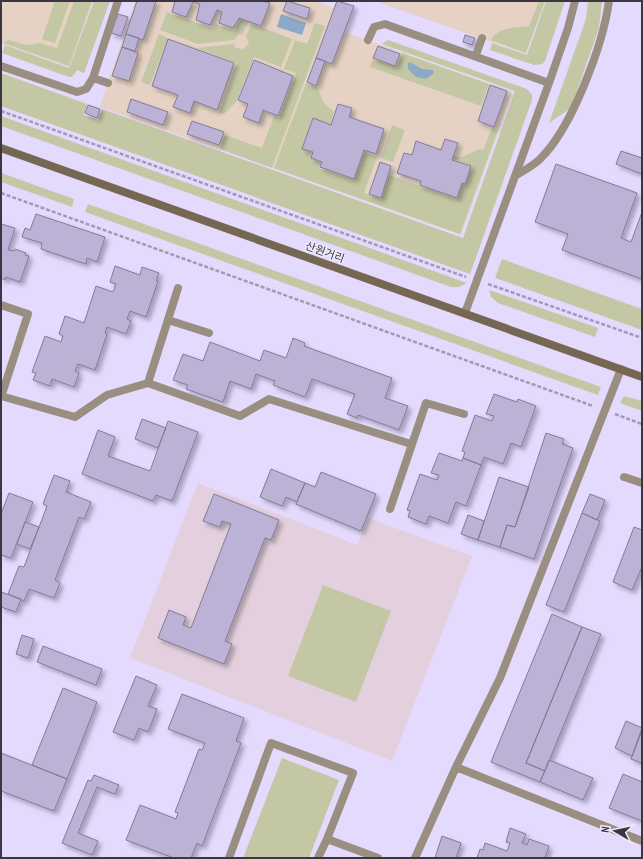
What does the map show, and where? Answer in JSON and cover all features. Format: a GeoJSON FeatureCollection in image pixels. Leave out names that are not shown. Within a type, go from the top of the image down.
{"type":"FeatureCollection","features":[{"type":"Feature","properties":{"kind":"main road","name":"산원거리"},"geometry":{"type":"LineString","coordinates":[[1,148],[642,377]]}},
{"type":"Feature","properties":{"kind":"street"},"geometry":{"type":"LineString","coordinates":[[1,66],[77,92],[86,89],[93,78],[118,1]]}},
{"type":"Feature","properties":{"kind":"street"},"geometry":{"type":"LineString","coordinates":[[465,313],[549,83],[568,28],[575,1]]}},
{"type":"Feature","properties":{"kind":"street"},"geometry":{"type":"LineString","coordinates":[[515,176],[540,159],[566,123],[579,98],[606,21],[609,1]]}},
{"type":"Feature","properties":{"kind":"street"},"geometry":{"type":"LineString","coordinates":[[368,40],[374,27],[385,24],[476,55],[549,83]]}},
{"type":"Feature","properties":{"kind":"street"},"geometry":{"type":"LineString","coordinates":[[476,55],[482,38]]}},
{"type":"Feature","properties":{"kind":"street"},"geometry":{"type":"LineString","coordinates":[[93,78],[108,83]]}},
{"type":"Feature","properties":{"kind":"street"},"geometry":{"type":"LineString","coordinates":[[148,383],[178,288]]}},
{"type":"Feature","properties":{"kind":"street"},"geometry":{"type":"LineString","coordinates":[[1,305],[28,314],[1,397],[75,417],[107,395],[148,383],[240,416],[270,399],[411,444]]}},
{"type":"Feature","properties":{"kind":"street"},"geometry":{"type":"LineString","coordinates":[[168,320],[209,333]]}},
{"type":"Feature","properties":{"kind":"street"},"geometry":{"type":"LineString","coordinates":[[415,858],[456,767],[500,678],[621,369]]}},
{"type":"Feature","properties":{"kind":"street"},"geometry":{"type":"LineString","coordinates":[[390,509],[426,403],[464,414]]}},
{"type":"Feature","properties":{"kind":"street"},"geometry":{"type":"LineString","coordinates":[[624,477],[642,483]]}},
{"type":"Feature","properties":{"kind":"street"},"geometry":{"type":"LineString","coordinates":[[229,858],[271,743],[353,773],[318,858]]}},
{"type":"Feature","properties":{"kind":"street"},"geometry":{"type":"LineString","coordinates":[[456,767],[642,841]]}},
{"type":"Feature","properties":{"kind":"street"},"geometry":{"type":"LineString","coordinates":[[327,839],[378,858]]}},
{"type":"Feature","properties":{"kind":"path"},"geometry":{"type":"LineString","coordinates":[[1,111],[477,281],[642,338]]}},
{"type":"Feature","properties":{"kind":"path"},"geometry":{"type":"LineString","coordinates":[[1,193],[642,424]]}},
{"type":"Feature","properties":{"kind":"shaded area"},"geometry":{"type":"Polygon","coordinates":[[[1,1],[93,1],[69,67],[1,43],[1,1]]]}},
{"type":"Feature","properties":{"kind":"shaded area"},"geometry":{"type":"Polygon","coordinates":[[[135,1],[315,1],[334,8],[337,1],[342,1],[354,6],[345,32],[513,92],[461,235],[100,107],[135,1]]]}},
{"type":"Feature","properties":{"kind":"shaded area"},"geometry":{"type":"Polygon","coordinates":[[[375,1],[545,1],[526,54],[375,1]]]}},
{"type":"Feature","properties":{"kind":"shaded area"},"geometry":{"type":"Polygon","coordinates":[[[198,483],[357,545],[368,518],[472,556],[392,761],[130,658],[198,483]]]}},
{"type":"Feature","properties":{"kind":"green space"},"geometry":{"type":"Polygon","coordinates":[[[55,1],[70,1],[55,43],[42,39],[55,1]]]}},
{"type":"Feature","properties":{"kind":"green space"},"geometry":{"type":"Polygon","coordinates":[[[74,1],[92,1],[69,66],[3,43],[8,40],[27,45],[40,43],[57,48],[74,1]]]}},
{"type":"Feature","properties":{"kind":"green space"},"geometry":{"type":"Polygon","coordinates":[[[94,1],[110,1],[84,73],[77,70],[72,77],[69,77],[2,53],[5,45],[69,68],[94,1]]]}},
{"type":"Feature","properties":{"kind":"green space"},"geometry":{"type":"Polygon","coordinates":[[[539,1],[545,1],[526,53],[491,40],[502,30],[529,26],[539,1]]]}},
{"type":"Feature","properties":{"kind":"green space"},"geometry":{"type":"Polygon","coordinates":[[[546,1],[565,1],[545,61],[542,64],[534,65],[490,50],[492,43],[527,55],[546,1]]]}},
{"type":"Feature","properties":{"kind":"green space"},"geometry":{"type":"Polygon","coordinates":[[[588,1],[602,1],[599,28],[571,108],[549,123],[586,19],[588,1]]]}},
{"type":"Feature","properties":{"kind":"green space"},"geometry":{"type":"Polygon","coordinates":[[[167,12],[214,29],[216,24],[235,31],[240,19],[248,22],[243,34],[238,35],[234,40],[198,44],[160,30],[167,12]]]}},
{"type":"Feature","properties":{"kind":"green space"},"geometry":{"type":"Polygon","coordinates":[[[315,23],[325,26],[272,168],[220,149],[225,135],[262,148],[274,116],[279,118],[296,73],[284,69],[295,40],[307,44],[315,23]]]}},
{"type":"Feature","properties":{"kind":"green space"},"geometry":{"type":"Polygon","coordinates":[[[252,24],[292,39],[281,67],[254,57],[236,102],[224,114],[219,113],[237,63],[197,48],[234,44],[236,48],[244,49],[249,43],[246,36],[252,24]]]}},
{"type":"Feature","properties":{"kind":"green space"},"geometry":{"type":"Polygon","coordinates":[[[159,34],[168,38],[150,85],[141,82],[159,34]]]}},
{"type":"Feature","properties":{"kind":"green space"},"geometry":{"type":"Polygon","coordinates":[[[388,40],[527,89],[532,95],[532,100],[470,274],[1,106],[1,73],[87,104],[84,115],[98,120],[102,109],[463,238],[515,91],[382,44],[388,40]]]}},
{"type":"Feature","properties":{"kind":"green space"},"geometry":{"type":"Polygon","coordinates":[[[402,53],[489,84],[481,106],[370,67],[373,59],[397,67],[402,53]]]}},
{"type":"Feature","properties":{"kind":"green space"},"geometry":{"type":"Polygon","coordinates":[[[306,83],[317,87],[324,103],[334,112],[330,124],[313,118],[302,149],[312,153],[310,158],[321,162],[319,168],[354,180],[364,152],[377,157],[364,193],[381,199],[389,175],[457,199],[462,184],[465,184],[472,166],[453,159],[454,156],[462,157],[479,149],[483,150],[492,128],[498,130],[460,234],[274,168],[306,83]]]}},
{"type":"Feature","properties":{"kind":"green space"},"geometry":{"type":"Polygon","coordinates":[[[1,116],[467,283],[459,287],[451,287],[1,126],[1,116]]]}},
{"type":"Feature","properties":{"kind":"green space"},"geometry":{"type":"Polygon","coordinates":[[[392,125],[405,130],[393,162],[381,158],[392,125]]]}},
{"type":"Feature","properties":{"kind":"green space"},"geometry":{"type":"Polygon","coordinates":[[[1,173],[74,199],[72,207],[1,182],[1,173]]]}},
{"type":"Feature","properties":{"kind":"green space"},"geometry":{"type":"Polygon","coordinates":[[[88,204],[601,387],[598,395],[85,212],[88,204]]]}},
{"type":"Feature","properties":{"kind":"green space"},"geometry":{"type":"Polygon","coordinates":[[[502,259],[642,309],[642,330],[495,278],[502,259]]]}},
{"type":"Feature","properties":{"kind":"green space"},"geometry":{"type":"Polygon","coordinates":[[[489,290],[598,328],[595,337],[498,303],[491,297],[489,290]]]}},
{"type":"Feature","properties":{"kind":"green space"},"geometry":{"type":"Polygon","coordinates":[[[624,396],[642,401],[642,411],[620,403],[624,396]]]}},
{"type":"Feature","properties":{"kind":"green space"},"geometry":{"type":"Polygon","coordinates":[[[323,585],[391,611],[356,702],[288,676],[323,585]]]}},
{"type":"Feature","properties":{"kind":"green space"},"geometry":{"type":"Polygon","coordinates":[[[282,758],[339,780],[309,858],[243,858],[282,758]]]}},
{"type":"Feature","properties":{"kind":"water"},"geometry":{"type":"Polygon","coordinates":[[[281,14],[306,23],[302,35],[277,27],[281,14]]]}},
{"type":"Feature","properties":{"kind":"water"},"geometry":{"type":"Polygon","coordinates":[[[410,62],[422,69],[433,70],[434,73],[426,79],[416,77],[408,69],[408,63],[410,62]]]}},
{"type":"Feature","properties":{"kind":"building"},"geometry":{"type":"Polygon","coordinates":[[[137,1],[156,1],[143,40],[126,34],[137,1]]]}},
{"type":"Feature","properties":{"kind":"building"},"geometry":{"type":"Polygon","coordinates":[[[175,1],[263,1],[270,3],[261,26],[239,18],[233,28],[219,23],[222,12],[217,10],[210,25],[196,20],[200,4],[193,2],[186,17],[172,12],[175,1]]]}},
{"type":"Feature","properties":{"kind":"building"},"geometry":{"type":"Polygon","coordinates":[[[287,1],[310,8],[307,19],[283,11],[287,1]]]}},
{"type":"Feature","properties":{"kind":"building"},"geometry":{"type":"Polygon","coordinates":[[[337,1],[354,6],[332,64],[316,58],[337,1]]]}},
{"type":"Feature","properties":{"kind":"building"},"geometry":{"type":"Polygon","coordinates":[[[118,14],[128,17],[121,36],[111,33],[118,14]]]}},
{"type":"Feature","properties":{"kind":"building"},"geometry":{"type":"Polygon","coordinates":[[[126,34],[139,38],[135,51],[122,47],[126,34]]]}},
{"type":"Feature","properties":{"kind":"building"},"geometry":{"type":"Polygon","coordinates":[[[465,35],[475,38],[472,45],[463,42],[465,35]]]}},
{"type":"Feature","properties":{"kind":"building"},"geometry":{"type":"Polygon","coordinates":[[[168,39],[234,63],[217,110],[194,101],[190,113],[173,107],[178,95],[152,86],[168,39]]]}},
{"type":"Feature","properties":{"kind":"building"},"geometry":{"type":"Polygon","coordinates":[[[378,46],[400,54],[395,66],[373,58],[378,46]]]}},
{"type":"Feature","properties":{"kind":"building"},"geometry":{"type":"Polygon","coordinates":[[[122,47],[138,53],[129,81],[112,76],[122,47]]]}},
{"type":"Feature","properties":{"kind":"building"},"geometry":{"type":"Polygon","coordinates":[[[316,58],[325,61],[316,86],[307,82],[316,58]]]}},
{"type":"Feature","properties":{"kind":"building"},"geometry":{"type":"Polygon","coordinates":[[[254,60],[293,76],[278,116],[263,110],[259,123],[243,117],[248,104],[238,100],[254,60]]]}},
{"type":"Feature","properties":{"kind":"building"},"geometry":{"type":"Polygon","coordinates":[[[490,85],[507,91],[494,127],[478,121],[490,85]]]}},
{"type":"Feature","properties":{"kind":"building"},"geometry":{"type":"Polygon","coordinates":[[[131,99],[168,112],[163,125],[127,112],[131,99]]]}},
{"type":"Feature","properties":{"kind":"building"},"geometry":{"type":"Polygon","coordinates":[[[338,104],[352,108],[349,117],[384,129],[376,154],[364,150],[354,179],[320,167],[322,162],[311,158],[313,152],[302,149],[313,118],[331,125],[338,104]]]}},
{"type":"Feature","properties":{"kind":"building"},"geometry":{"type":"Polygon","coordinates":[[[88,105],[100,109],[97,118],[85,113],[88,105]]]}},
{"type":"Feature","properties":{"kind":"building"},"geometry":{"type":"Polygon","coordinates":[[[192,121],[224,132],[219,145],[187,134],[192,121]]]}},
{"type":"Feature","properties":{"kind":"building"},"geometry":{"type":"Polygon","coordinates":[[[445,139],[458,143],[452,160],[471,166],[465,184],[462,183],[457,198],[420,185],[421,181],[397,173],[404,153],[412,155],[416,141],[441,150],[445,139]]]}},
{"type":"Feature","properties":{"kind":"building"},"geometry":{"type":"Polygon","coordinates":[[[621,151],[642,158],[642,174],[616,164],[621,151]]]}},
{"type":"Feature","properties":{"kind":"building"},"geometry":{"type":"Polygon","coordinates":[[[380,162],[391,166],[381,198],[369,194],[380,162]]]}},
{"type":"Feature","properties":{"kind":"building"},"geometry":{"type":"Polygon","coordinates":[[[556,164],[637,193],[621,238],[631,242],[642,212],[642,279],[562,250],[568,234],[535,222],[556,164]]]}},
{"type":"Feature","properties":{"kind":"building"},"geometry":{"type":"Polygon","coordinates":[[[36,214],[105,237],[97,262],[87,258],[86,264],[41,249],[42,243],[22,237],[25,228],[30,230],[36,214]]]}},
{"type":"Feature","properties":{"kind":"building"},"geometry":{"type":"Polygon","coordinates":[[[1,224],[15,228],[8,250],[14,251],[15,249],[26,253],[25,255],[29,256],[20,282],[6,277],[5,280],[1,278],[1,224]]]}},
{"type":"Feature","properties":{"kind":"building"},"geometry":{"type":"Polygon","coordinates":[[[115,266],[140,275],[142,267],[159,273],[156,281],[158,281],[146,317],[130,311],[127,319],[131,321],[126,334],[107,327],[105,333],[107,334],[95,370],[78,364],[75,371],[79,373],[74,387],[52,379],[50,386],[33,380],[36,373],[32,372],[45,336],[61,342],[63,336],[59,334],[65,316],[84,323],[96,286],[113,292],[116,284],[110,282],[115,266]]]}},
{"type":"Feature","properties":{"kind":"building"},"geometry":{"type":"Polygon","coordinates":[[[293,338],[305,343],[304,346],[392,378],[385,398],[408,406],[399,430],[358,415],[357,418],[347,414],[355,394],[312,379],[305,397],[273,385],[275,381],[256,374],[251,389],[230,381],[223,402],[186,389],[188,385],[173,380],[183,354],[203,361],[210,342],[260,361],[264,350],[286,358],[293,338]]]}},
{"type":"Feature","properties":{"kind":"building"},"geometry":{"type":"Polygon","coordinates":[[[494,394],[517,402],[518,399],[536,406],[521,447],[511,443],[503,464],[484,457],[481,465],[463,458],[465,452],[462,451],[475,415],[492,421],[494,416],[486,414],[494,394]]]}},
{"type":"Feature","properties":{"kind":"building"},"geometry":{"type":"Polygon","coordinates":[[[142,419],[166,428],[158,448],[135,439],[142,419]]]}},
{"type":"Feature","properties":{"kind":"building"},"geometry":{"type":"Polygon","coordinates":[[[168,421],[198,432],[172,501],[156,495],[153,501],[82,474],[98,430],[115,437],[108,456],[150,471],[168,421]]]}},
{"type":"Feature","properties":{"kind":"building"},"geometry":{"type":"Polygon","coordinates":[[[546,433],[564,439],[562,444],[573,448],[534,559],[500,547],[507,525],[515,527],[546,433]]]}},
{"type":"Feature","properties":{"kind":"building"},"geometry":{"type":"Polygon","coordinates":[[[439,453],[462,461],[463,458],[481,465],[466,506],[456,502],[448,523],[429,516],[426,524],[408,517],[410,511],[407,510],[420,474],[437,480],[439,475],[431,473],[439,453]]]}},
{"type":"Feature","properties":{"kind":"building"},"geometry":{"type":"Polygon","coordinates":[[[271,469],[305,483],[297,502],[286,497],[282,506],[260,497],[271,469]]]}},
{"type":"Feature","properties":{"kind":"building"},"geometry":{"type":"Polygon","coordinates":[[[321,472],[376,494],[361,531],[296,504],[305,483],[315,487],[321,472]]]}},
{"type":"Feature","properties":{"kind":"building"},"geometry":{"type":"Polygon","coordinates":[[[54,475],[70,481],[66,492],[91,502],[84,519],[79,517],[55,580],[60,583],[54,598],[29,589],[24,601],[8,594],[19,566],[24,567],[47,506],[43,504],[54,475]]]}},
{"type":"Feature","properties":{"kind":"building"},"geometry":{"type":"Polygon","coordinates":[[[499,477],[529,487],[515,527],[507,525],[500,547],[478,540],[499,477]]]}},
{"type":"Feature","properties":{"kind":"building"},"geometry":{"type":"Polygon","coordinates":[[[9,493],[33,502],[11,558],[1,555],[1,514],[9,493]]]}},
{"type":"Feature","properties":{"kind":"building"},"geometry":{"type":"Polygon","coordinates":[[[214,494],[279,520],[271,540],[265,538],[225,641],[232,644],[224,664],[158,638],[169,610],[186,617],[183,625],[191,628],[231,524],[222,521],[220,527],[203,521],[214,494]]]}},
{"type":"Feature","properties":{"kind":"building"},"geometry":{"type":"Polygon","coordinates":[[[590,494],[605,500],[597,520],[582,513],[590,494]]]}},
{"type":"Feature","properties":{"kind":"building"},"geometry":{"type":"Polygon","coordinates":[[[582,513],[600,521],[564,612],[546,605],[582,513]]]}},
{"type":"Feature","properties":{"kind":"building"},"geometry":{"type":"Polygon","coordinates":[[[468,515],[484,521],[478,540],[461,534],[468,515]]]}},
{"type":"Feature","properties":{"kind":"building"},"geometry":{"type":"Polygon","coordinates":[[[25,522],[39,527],[30,549],[17,544],[25,522]]]}},
{"type":"Feature","properties":{"kind":"building"},"geometry":{"type":"Polygon","coordinates":[[[634,527],[642,530],[642,567],[632,590],[613,582],[634,527]]]}},
{"type":"Feature","properties":{"kind":"building"},"geometry":{"type":"Polygon","coordinates":[[[1,592],[21,599],[16,612],[1,607],[1,592]]]}},
{"type":"Feature","properties":{"kind":"building"},"geometry":{"type":"Polygon","coordinates":[[[552,614],[582,627],[526,763],[545,771],[540,782],[491,762],[552,614]]]}},
{"type":"Feature","properties":{"kind":"building"},"geometry":{"type":"Polygon","coordinates":[[[582,627],[601,634],[545,771],[526,763],[582,627]]]}},
{"type":"Feature","properties":{"kind":"building"},"geometry":{"type":"Polygon","coordinates":[[[22,635],[34,639],[28,658],[16,654],[22,635]]]}},
{"type":"Feature","properties":{"kind":"building"},"geometry":{"type":"Polygon","coordinates":[[[43,646],[102,669],[96,685],[37,662],[43,646]]]}},
{"type":"Feature","properties":{"kind":"building"},"geometry":{"type":"Polygon","coordinates":[[[136,676],[157,685],[148,706],[157,709],[148,732],[139,728],[134,740],[113,732],[136,676]]]}},
{"type":"Feature","properties":{"kind":"building"},"geometry":{"type":"Polygon","coordinates":[[[63,688],[97,702],[67,779],[32,765],[63,688]]]}},
{"type":"Feature","properties":{"kind":"building"},"geometry":{"type":"Polygon","coordinates":[[[182,694],[244,718],[236,741],[241,743],[202,846],[197,843],[191,858],[174,858],[126,840],[140,805],[176,819],[178,813],[175,812],[199,749],[202,750],[205,743],[168,729],[182,694]]]}},
{"type":"Feature","properties":{"kind":"building"},"geometry":{"type":"Polygon","coordinates":[[[626,721],[642,728],[632,756],[615,748],[626,721]]]}},
{"type":"Feature","properties":{"kind":"building"},"geometry":{"type":"Polygon","coordinates":[[[642,731],[642,763],[631,759],[642,731]]]}},
{"type":"Feature","properties":{"kind":"building"},"geometry":{"type":"Polygon","coordinates":[[[1,753],[67,779],[54,811],[1,791],[1,753]]]}},
{"type":"Feature","properties":{"kind":"building"},"geometry":{"type":"Polygon","coordinates":[[[549,760],[593,778],[583,800],[540,782],[549,760]]]}},
{"type":"Feature","properties":{"kind":"building"},"geometry":{"type":"Polygon","coordinates":[[[623,774],[642,782],[642,821],[609,808],[623,774]]]}},
{"type":"Feature","properties":{"kind":"building"},"geometry":{"type":"Polygon","coordinates":[[[94,775],[119,785],[115,794],[97,787],[78,833],[98,841],[92,855],[62,843],[88,780],[91,781],[94,775]]]}},
{"type":"Feature","properties":{"kind":"building"},"geometry":{"type":"Polygon","coordinates":[[[510,828],[526,834],[522,843],[527,845],[529,839],[549,846],[545,858],[477,858],[480,849],[483,850],[485,843],[507,851],[510,843],[506,842],[510,828]]]}},
{"type":"Feature","properties":{"kind":"building"},"geometry":{"type":"Polygon","coordinates":[[[442,836],[461,843],[456,858],[435,858],[442,836]]]}}]}
